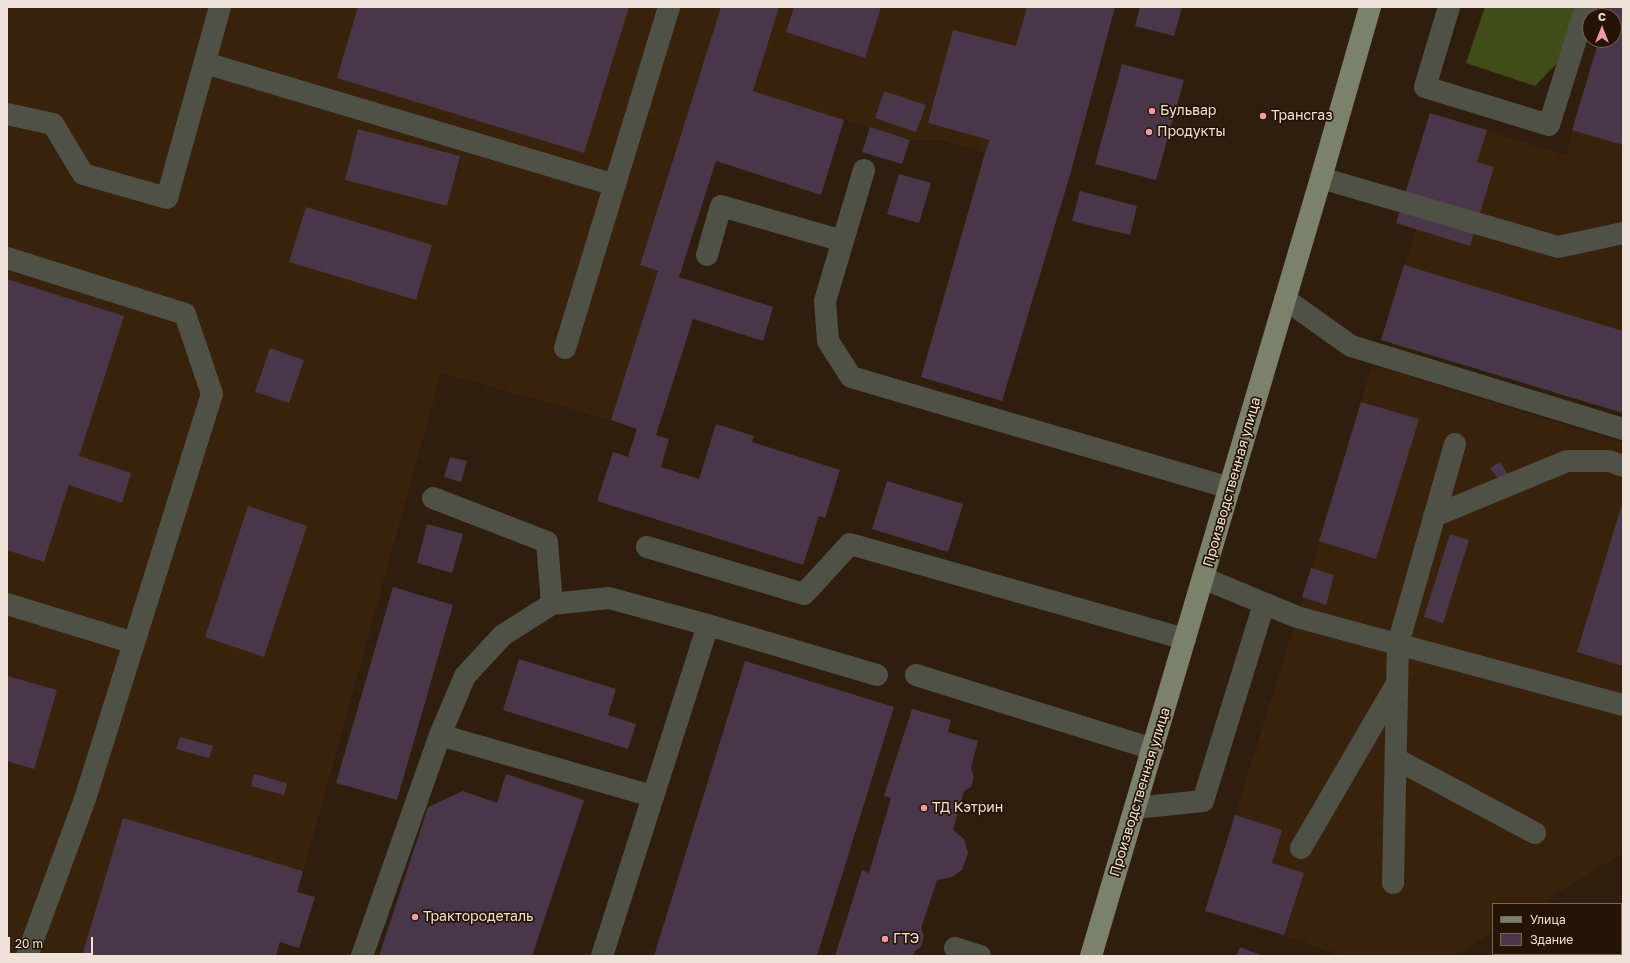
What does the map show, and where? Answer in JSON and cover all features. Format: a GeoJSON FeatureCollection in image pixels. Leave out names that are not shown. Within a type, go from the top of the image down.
{"type":"FeatureCollection","features":[{"type":"Feature","properties":{"kind":"main road","name":"Производственная улица"},"geometry":{"type":"LineString","coordinates":[[1091,956],[1230,488],[1370,7]]}},
{"type":"Feature","properties":{"kind":"lane"},"geometry":{"type":"LineString","coordinates":[[7,114],[53,124],[83,174],[167,198],[220,7]]}},
{"type":"Feature","properties":{"kind":"lane"},"geometry":{"type":"LineString","coordinates":[[565,348],[669,7]]}},
{"type":"Feature","properties":{"kind":"lane"},"geometry":{"type":"LineString","coordinates":[[1449,7],[1424,86],[1549,125],[1586,7]]}},
{"type":"Feature","properties":{"kind":"lane"},"geometry":{"type":"LineString","coordinates":[[205,63],[615,185]]}},
{"type":"Feature","properties":{"kind":"lane"},"geometry":{"type":"LineString","coordinates":[[864,170],[825,301],[828,341],[851,377],[1230,488]]}},
{"type":"Feature","properties":{"kind":"lane"},"geometry":{"type":"LineString","coordinates":[[1321,178],[1558,247],[1623,234]]}},
{"type":"Feature","properties":{"kind":"lane"},"geometry":{"type":"LineString","coordinates":[[707,255],[721,206],[843,241]]}},
{"type":"Feature","properties":{"kind":"lane"},"geometry":{"type":"LineString","coordinates":[[7,258],[185,314],[212,394],[85,799],[27,956]]}},
{"type":"Feature","properties":{"kind":"lane"},"geometry":{"type":"LineString","coordinates":[[1285,299],[1351,346],[1623,429]]}},
{"type":"Feature","properties":{"kind":"lane"},"geometry":{"type":"LineString","coordinates":[[1393,884],[1398,644],[1455,444]]}},
{"type":"Feature","properties":{"kind":"lane"},"geometry":{"type":"LineString","coordinates":[[1434,516],[1567,461],[1609,461],[1623,466]]}},
{"type":"Feature","properties":{"kind":"lane"},"geometry":{"type":"LineString","coordinates":[[433,498],[547,542],[552,604]]}},
{"type":"Feature","properties":{"kind":"lane"},"geometry":{"type":"LineString","coordinates":[[647,547],[804,594],[850,544],[1185,639]]}},
{"type":"Feature","properties":{"kind":"lane"},"geometry":{"type":"LineString","coordinates":[[1203,578],[1297,617],[1623,705]]}},
{"type":"Feature","properties":{"kind":"lane"},"geometry":{"type":"LineString","coordinates":[[362,956],[440,735],[465,676],[503,635],[552,604],[609,598],[708,625],[877,675]]}},
{"type":"Feature","properties":{"kind":"lane"},"geometry":{"type":"LineString","coordinates":[[7,604],[134,643]]}},
{"type":"Feature","properties":{"kind":"lane"},"geometry":{"type":"LineString","coordinates":[[1135,808],[1204,801],[1264,604]]}},
{"type":"Feature","properties":{"kind":"lane"},"geometry":{"type":"LineString","coordinates":[[602,956],[708,625]]}},
{"type":"Feature","properties":{"kind":"lane"},"geometry":{"type":"LineString","coordinates":[[916,675],[1153,749]]}},
{"type":"Feature","properties":{"kind":"lane"},"geometry":{"type":"LineString","coordinates":[[1300,848],[1397,683]]}},
{"type":"Feature","properties":{"kind":"lane"},"geometry":{"type":"LineString","coordinates":[[440,735],[652,796]]}},
{"type":"Feature","properties":{"kind":"lane"},"geometry":{"type":"LineString","coordinates":[[1396,759],[1535,833]]}},
{"type":"Feature","properties":{"kind":"lane"},"geometry":{"type":"LineString","coordinates":[[955,948],[980,956]]}},
{"type":"Feature","properties":{"kind":"shaded area"},"geometry":{"type":"Polygon","coordinates":[[[7,7],[1115,7],[1070,175],[985,153],[943,140],[910,140],[699,75],[640,265],[658,271],[611,420],[441,373],[298,891],[315,897],[299,948],[280,942],[276,956],[7,956],[7,7]]]}},
{"type":"Feature","properties":{"kind":"shaded area"},"geometry":{"type":"Polygon","coordinates":[[[1623,7],[1623,413],[1381,340],[1416,230],[1396,223],[1430,113],[1565,155],[1597,48],[1622,48],[1622,8],[1609,8],[1623,7]]]}},
{"type":"Feature","properties":{"kind":"shaded area"},"geometry":{"type":"Polygon","coordinates":[[[1372,365],[1623,443],[1623,853],[1541,903],[1492,903],[1492,933],[1453,956],[1342,956],[1284,935],[1205,911],[1297,617],[1372,365]]]}},
{"type":"Feature","properties":{"kind":"green space"},"geometry":{"type":"Polygon","coordinates":[[[1485,7],[1575,7],[1562,58],[1535,86],[1466,63],[1485,7]]]}},
{"type":"Feature","properties":{"kind":"building"},"geometry":{"type":"Polygon","coordinates":[[[358,7],[629,7],[584,153],[337,78],[358,7]]]}},
{"type":"Feature","properties":{"kind":"building"},"geometry":{"type":"Polygon","coordinates":[[[721,7],[779,7],[753,91],[844,120],[821,195],[716,161],[679,277],[773,307],[763,341],[693,319],[656,435],[669,439],[661,467],[699,479],[716,424],[754,436],[752,442],[840,470],[825,518],[819,516],[803,565],[597,501],[613,452],[628,457],[637,429],[611,420],[658,271],[640,265],[721,7]]]}},
{"type":"Feature","properties":{"kind":"building"},"geometry":{"type":"Polygon","coordinates":[[[794,7],[881,7],[865,58],[786,32],[794,7]]]}},
{"type":"Feature","properties":{"kind":"building"},"geometry":{"type":"Polygon","coordinates":[[[1027,7],[1115,7],[1070,175],[1002,401],[921,377],[990,140],[928,123],[953,30],[1016,46],[1027,7]]]}},
{"type":"Feature","properties":{"kind":"building"},"geometry":{"type":"Polygon","coordinates":[[[1140,7],[1182,7],[1174,36],[1135,26],[1140,7]]]}},
{"type":"Feature","properties":{"kind":"building"},"geometry":{"type":"Polygon","coordinates":[[[1623,7],[1623,145],[1572,130],[1597,48],[1622,48],[1622,8],[1609,8],[1623,7]]]}},
{"type":"Feature","properties":{"kind":"building"},"geometry":{"type":"Polygon","coordinates":[[[1122,64],[1184,80],[1156,180],[1095,164],[1122,64]]]}},
{"type":"Feature","properties":{"kind":"building"},"geometry":{"type":"Polygon","coordinates":[[[884,91],[926,105],[916,132],[875,118],[884,91]]]}},
{"type":"Feature","properties":{"kind":"building"},"geometry":{"type":"Polygon","coordinates":[[[1430,113],[1487,130],[1477,162],[1494,167],[1470,246],[1396,223],[1430,113]]]}},
{"type":"Feature","properties":{"kind":"building"},"geometry":{"type":"Polygon","coordinates":[[[870,127],[910,140],[902,164],[862,152],[870,127]]]}},
{"type":"Feature","properties":{"kind":"building"},"geometry":{"type":"Polygon","coordinates":[[[358,129],[460,156],[447,206],[345,180],[358,129]]]}},
{"type":"Feature","properties":{"kind":"building"},"geometry":{"type":"Polygon","coordinates":[[[899,174],[931,183],[919,223],[887,214],[899,174]]]}},
{"type":"Feature","properties":{"kind":"building"},"geometry":{"type":"Polygon","coordinates":[[[1080,191],[1137,206],[1130,235],[1072,221],[1080,191]]]}},
{"type":"Feature","properties":{"kind":"building"},"geometry":{"type":"Polygon","coordinates":[[[306,207],[432,245],[416,300],[289,262],[306,207]]]}},
{"type":"Feature","properties":{"kind":"building"},"geometry":{"type":"Polygon","coordinates":[[[1404,265],[1623,331],[1623,413],[1381,340],[1404,265]]]}},
{"type":"Feature","properties":{"kind":"building"},"geometry":{"type":"Polygon","coordinates":[[[7,279],[124,316],[79,456],[131,473],[122,503],[69,485],[44,562],[7,550],[7,279]]]}},
{"type":"Feature","properties":{"kind":"building"},"geometry":{"type":"Polygon","coordinates":[[[270,348],[304,360],[289,403],[255,392],[270,348]]]}},
{"type":"Feature","properties":{"kind":"building"},"geometry":{"type":"Polygon","coordinates":[[[1361,402],[1419,419],[1376,559],[1319,541],[1361,402]]]}},
{"type":"Feature","properties":{"kind":"building"},"geometry":{"type":"Polygon","coordinates":[[[450,457],[467,461],[461,482],[444,477],[450,457]]]}},
{"type":"Feature","properties":{"kind":"building"},"geometry":{"type":"Polygon","coordinates":[[[1500,462],[1508,475],[1499,480],[1490,468],[1500,462]]]}},
{"type":"Feature","properties":{"kind":"building"},"geometry":{"type":"Polygon","coordinates":[[[887,481],[963,504],[948,552],[872,529],[887,481]]]}},
{"type":"Feature","properties":{"kind":"building"},"geometry":{"type":"Polygon","coordinates":[[[1623,501],[1623,666],[1577,652],[1623,501]]]}},
{"type":"Feature","properties":{"kind":"building"},"geometry":{"type":"Polygon","coordinates":[[[248,506],[307,526],[264,657],[205,637],[248,506]]]}},
{"type":"Feature","properties":{"kind":"building"},"geometry":{"type":"Polygon","coordinates":[[[427,524],[463,534],[452,573],[417,563],[427,524]]]}},
{"type":"Feature","properties":{"kind":"building"},"geometry":{"type":"Polygon","coordinates":[[[1450,534],[1469,540],[1443,623],[1424,617],[1450,534]]]}},
{"type":"Feature","properties":{"kind":"building"},"geometry":{"type":"Polygon","coordinates":[[[1311,568],[1334,575],[1326,605],[1302,597],[1311,568]]]}},
{"type":"Feature","properties":{"kind":"building"},"geometry":{"type":"Polygon","coordinates":[[[393,587],[453,605],[397,800],[336,783],[393,587]]]}},
{"type":"Feature","properties":{"kind":"building"},"geometry":{"type":"Polygon","coordinates":[[[519,659],[616,689],[608,715],[636,724],[628,749],[503,710],[519,659]]]}},
{"type":"Feature","properties":{"kind":"building"},"geometry":{"type":"Polygon","coordinates":[[[745,661],[894,707],[817,956],[654,956],[745,661]]]}},
{"type":"Feature","properties":{"kind":"building"},"geometry":{"type":"Polygon","coordinates":[[[7,676],[57,690],[34,769],[7,761],[7,676]]]}},
{"type":"Feature","properties":{"kind":"building","name":"ТД Кэтрин"},"geometry":{"type":"Polygon","coordinates":[[[912,709],[951,720],[948,732],[978,741],[971,768],[974,777],[971,787],[964,791],[953,830],[964,839],[968,853],[962,870],[952,877],[937,880],[921,928],[924,936],[921,947],[915,951],[913,956],[835,956],[862,870],[869,873],[891,798],[884,796],[912,709]]]}},
{"type":"Feature","properties":{"kind":"building"},"geometry":{"type":"Polygon","coordinates":[[[180,737],[213,746],[209,758],[176,749],[180,737]]]}},
{"type":"Feature","properties":{"kind":"building"},"geometry":{"type":"Polygon","coordinates":[[[254,774],[287,783],[284,795],[251,786],[254,774]]]}},
{"type":"Feature","properties":{"kind":"building"},"geometry":{"type":"Polygon","coordinates":[[[506,774],[584,800],[532,956],[379,956],[428,807],[463,791],[497,803],[506,774]]]}},
{"type":"Feature","properties":{"kind":"building"},"geometry":{"type":"Polygon","coordinates":[[[1235,815],[1282,830],[1272,863],[1304,873],[1284,935],[1205,911],[1235,815]]]}},
{"type":"Feature","properties":{"kind":"building"},"geometry":{"type":"Polygon","coordinates":[[[123,818],[303,871],[297,892],[315,897],[299,948],[280,942],[276,956],[82,956],[123,818]]]}},
{"type":"Feature","properties":{"kind":"building"},"geometry":{"type":"Polygon","coordinates":[[[1240,947],[1263,956],[1236,956],[1240,947]]]}},
{"type":"Feature","properties":{"kind":"place","name":"Бульвар"},"geometry":{"type":"Point","coordinates":[1152,111]}},
{"type":"Feature","properties":{"kind":"place","name":"Трансгаз"},"geometry":{"type":"Point","coordinates":[1263,116]}},
{"type":"Feature","properties":{"kind":"place","name":"Продукты"},"geometry":{"type":"Point","coordinates":[1149,132]}},
{"type":"Feature","properties":{"kind":"place","name":"ТД Кэтрин"},"geometry":{"type":"Point","coordinates":[924,808]}},
{"type":"Feature","properties":{"kind":"place","name":"Трактородеталь"},"geometry":{"type":"Point","coordinates":[415,917]}},
{"type":"Feature","properties":{"kind":"place","name":"ГТЭ"},"geometry":{"type":"Point","coordinates":[885,939]}}]}
